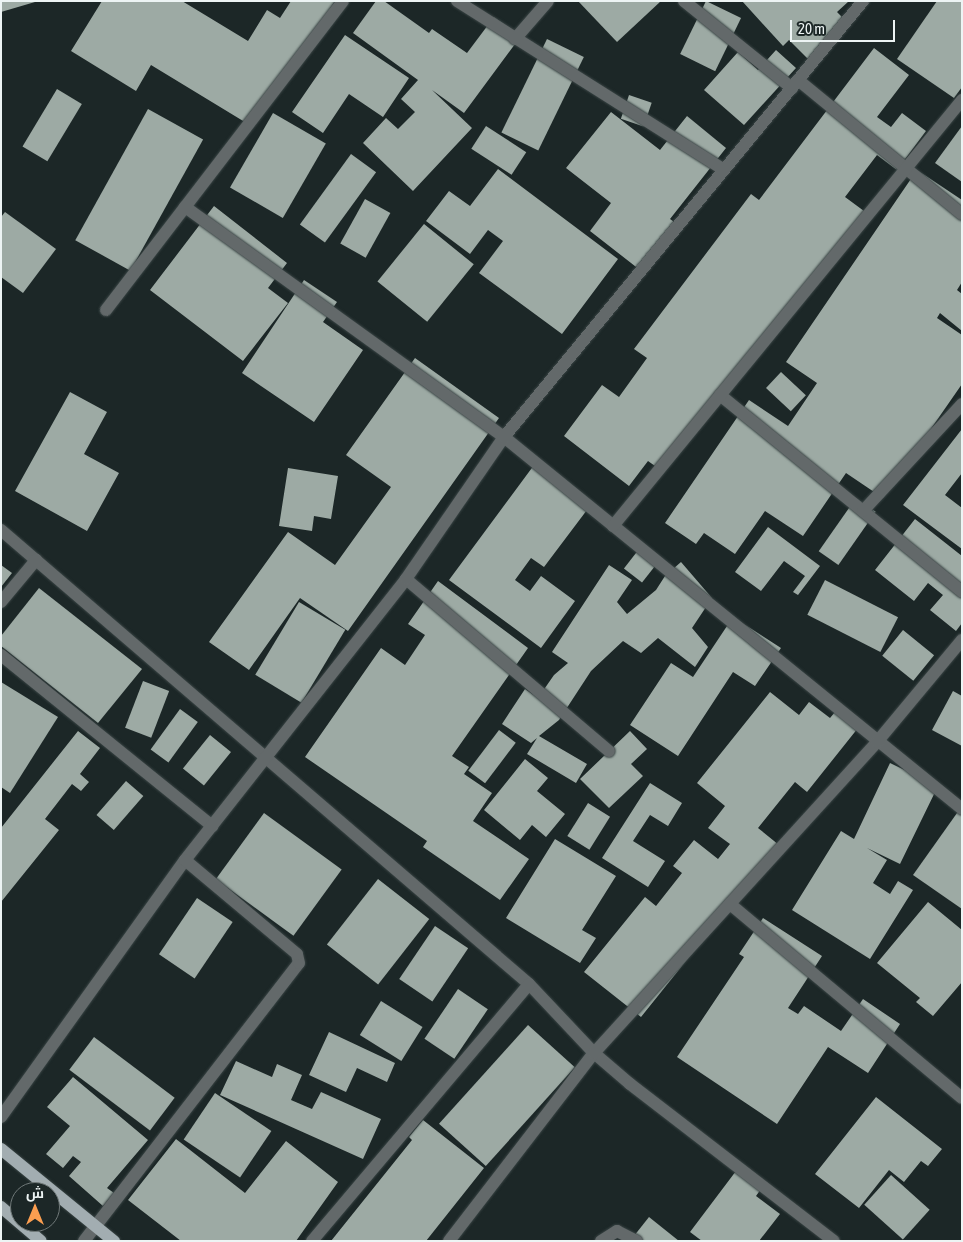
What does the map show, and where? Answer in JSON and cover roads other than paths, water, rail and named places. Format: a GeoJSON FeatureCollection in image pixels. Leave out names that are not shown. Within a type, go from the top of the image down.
{"type":"FeatureCollection","features":[{"type":"Feature","properties":{"kind":"main road"},"geometry":{"type":"LineString","coordinates":[[1,1149],[114,1241]]}},
{"type":"Feature","properties":{"kind":"main road"},"geometry":{"type":"LineString","coordinates":[[1,1207],[41,1241]]}},
{"type":"Feature","properties":{"kind":"street"},"geometry":{"type":"LineString","coordinates":[[106,310],[343,1]]}},
{"type":"Feature","properties":{"kind":"street"},"geometry":{"type":"LineString","coordinates":[[457,1],[724,170]]}},
{"type":"Feature","properties":{"kind":"street"},"geometry":{"type":"LineString","coordinates":[[515,39],[548,1]]}},
{"type":"Feature","properties":{"kind":"street"},"geometry":{"type":"LineString","coordinates":[[684,1],[795,84],[962,214]]}},
{"type":"Feature","properties":{"kind":"street"},"geometry":{"type":"LineString","coordinates":[[1,1117],[185,860],[266,760],[406,579],[504,437],[863,1]]}},
{"type":"Feature","properties":{"kind":"street"},"geometry":{"type":"LineString","coordinates":[[613,526],[962,100]]}},
{"type":"Feature","properties":{"kind":"street"},"geometry":{"type":"LineString","coordinates":[[186,207],[504,437],[877,742],[962,809]]}},
{"type":"Feature","properties":{"kind":"street"},"geometry":{"type":"LineString","coordinates":[[720,395],[962,592]]}},
{"type":"Feature","properties":{"kind":"street"},"geometry":{"type":"LineString","coordinates":[[863,511],[962,404]]}},
{"type":"Feature","properties":{"kind":"street"},"geometry":{"type":"LineString","coordinates":[[1,530],[266,760],[529,984],[594,1053],[834,1241]]}},
{"type":"Feature","properties":{"kind":"street"},"geometry":{"type":"LineString","coordinates":[[1,602],[36,560]]}},
{"type":"Feature","properties":{"kind":"street"},"geometry":{"type":"LineString","coordinates":[[406,579],[609,751]]}},
{"type":"Feature","properties":{"kind":"street"},"geometry":{"type":"LineString","coordinates":[[449,1241],[594,1053],[877,742],[962,640]]}},
{"type":"Feature","properties":{"kind":"street"},"geometry":{"type":"LineString","coordinates":[[1,655],[212,826]]}},
{"type":"Feature","properties":{"kind":"street"},"geometry":{"type":"LineString","coordinates":[[84,1241],[299,963],[297,954],[185,860]]}},
{"type":"Feature","properties":{"kind":"street"},"geometry":{"type":"LineString","coordinates":[[730,904],[962,1098]]}},
{"type":"Feature","properties":{"kind":"street"},"geometry":{"type":"LineString","coordinates":[[312,1241],[529,984]]}},
{"type":"Feature","properties":{"kind":"street"},"geometry":{"type":"LineString","coordinates":[[601,1241],[617,1231],[638,1241]]}}]}
